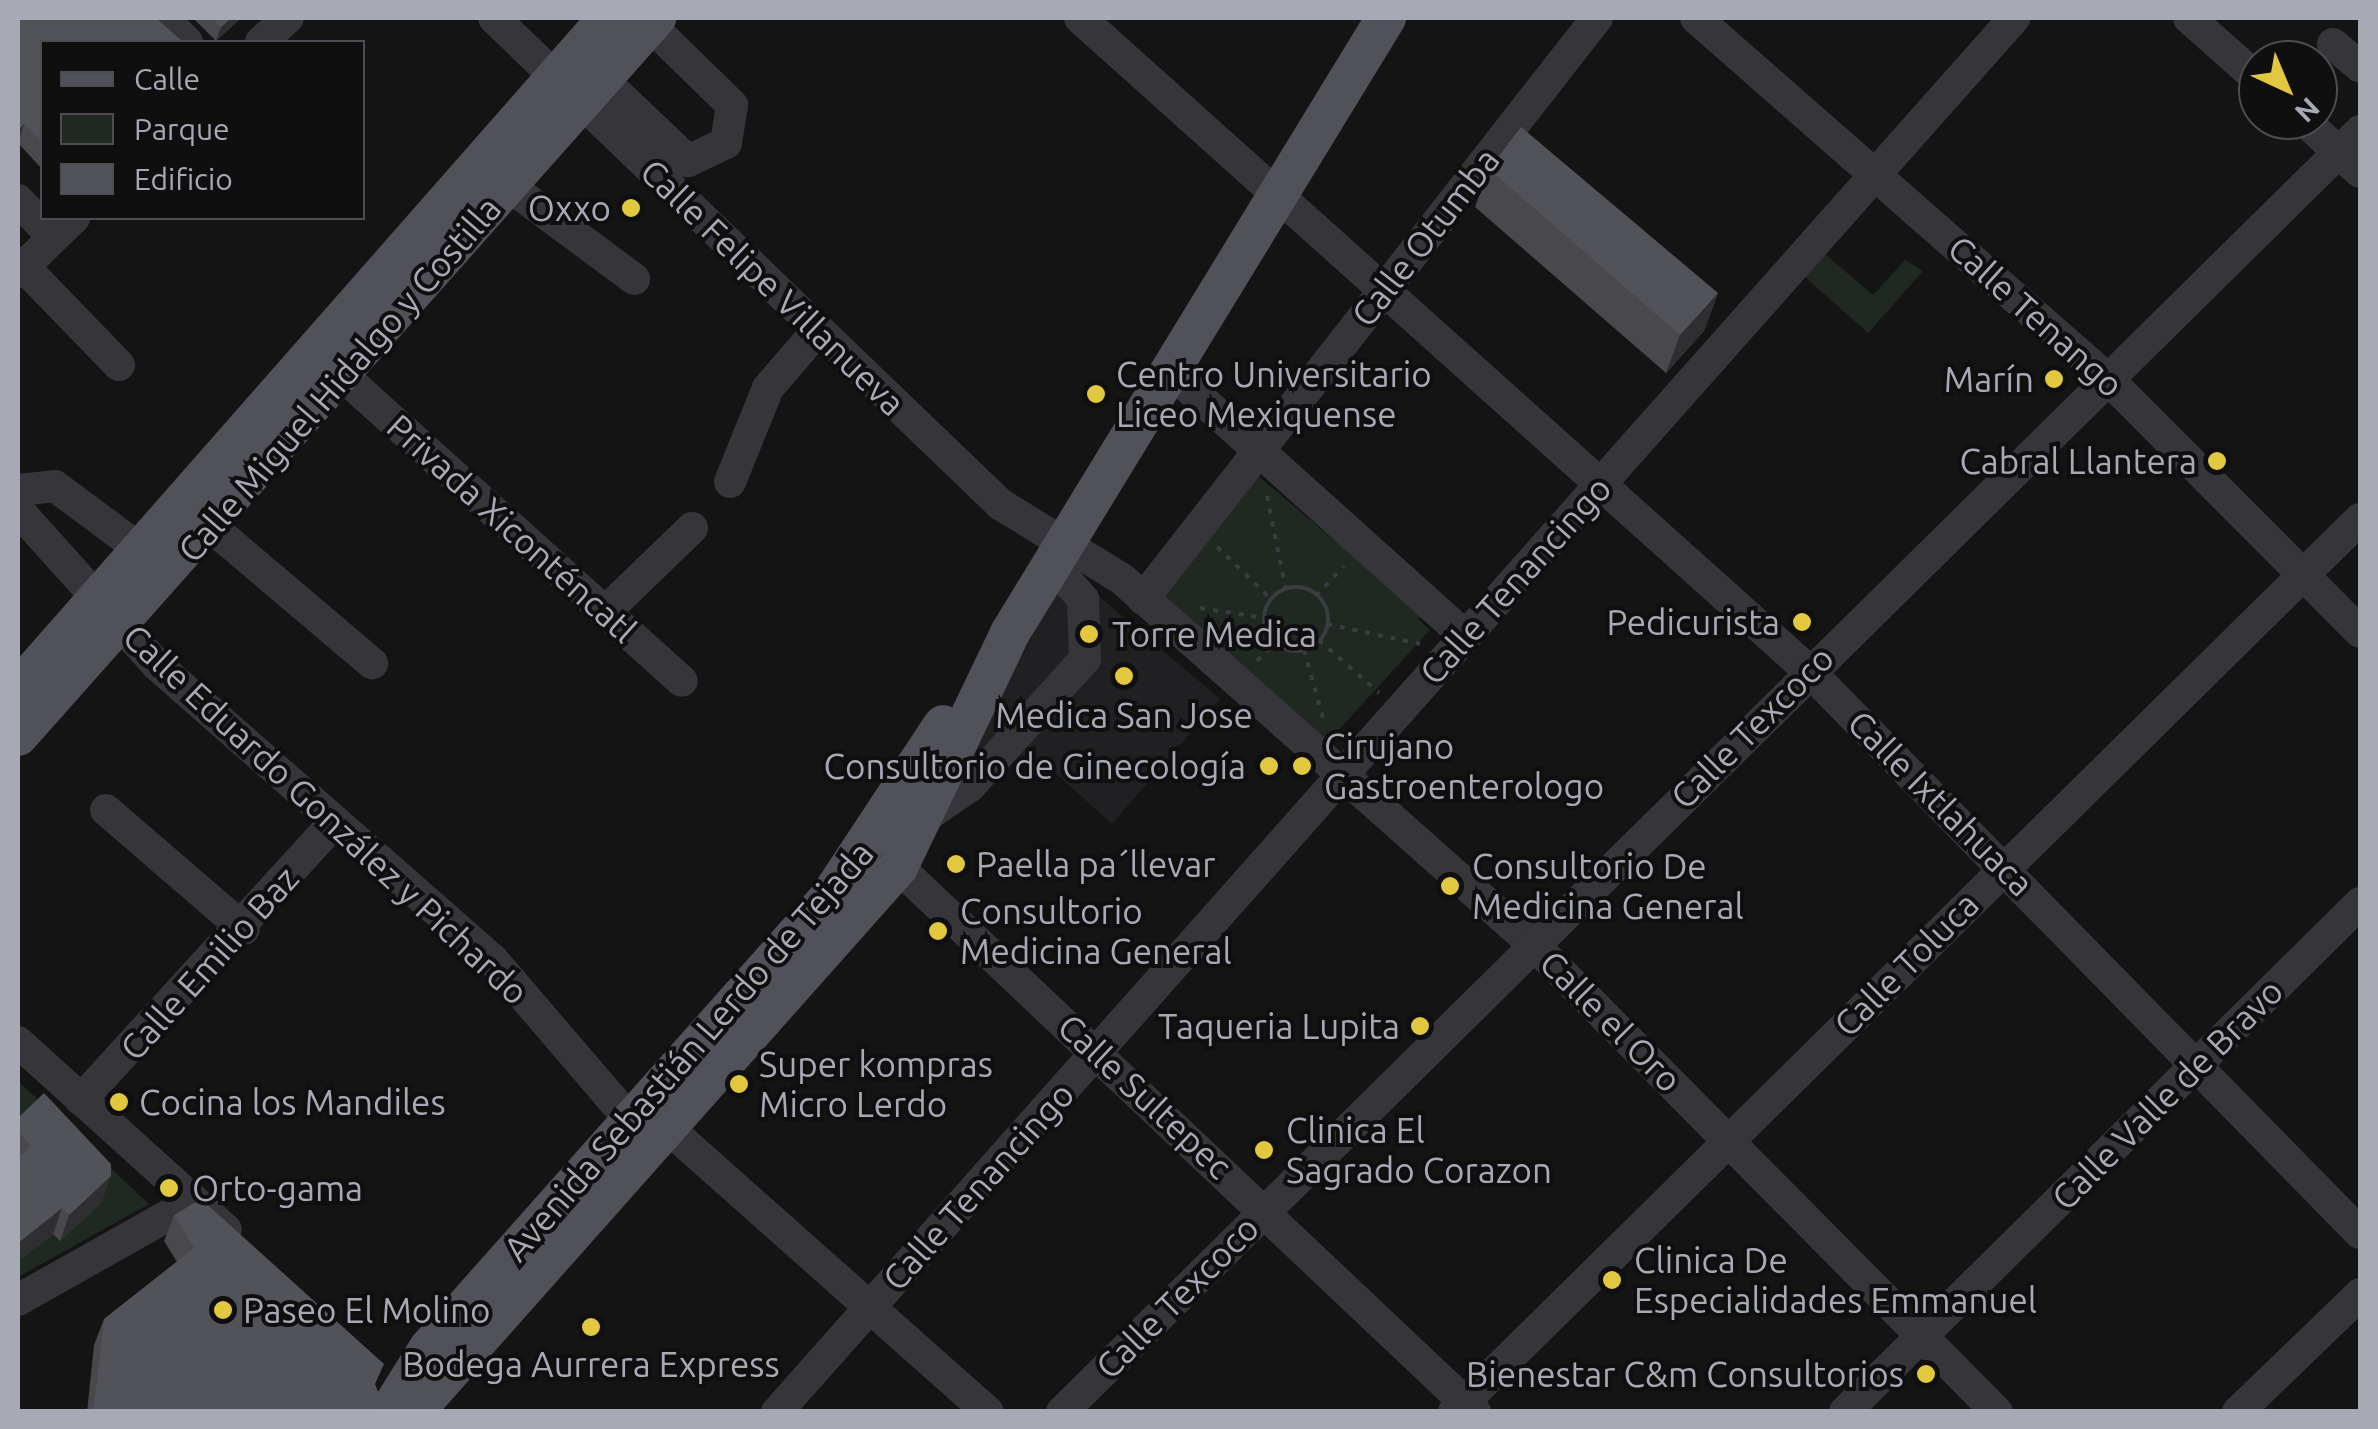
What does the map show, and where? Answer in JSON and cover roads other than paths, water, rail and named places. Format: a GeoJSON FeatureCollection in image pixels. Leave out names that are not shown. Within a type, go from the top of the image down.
{"type":"FeatureCollection","features":[{"type":"Feature","properties":{"kind":"main road","name":"Calle Miguel Hidalgo y Costilla"},"geometry":{"type":"LineString","coordinates":[[18,689],[209,526],[509,186],[580,86],[608,18]]}},
{"type":"Feature","properties":{"kind":"main road","name":"Avenida Sebastián Lerdo de Tejada"},"geometry":{"type":"LineString","coordinates":[[650,1125],[853,868],[1010,633],[1386,18]]}},
{"type":"Feature","properties":{"kind":"main road","name":"Calle Miguel Hidalgo y Costilla"},"geometry":{"type":"LineString","coordinates":[[18,736],[109,612],[141,550],[580,86],[653,21]]}},
{"type":"Feature","properties":{"kind":"main road","name":"Avenida Sebastián Lerdo de Tejada"},"geometry":{"type":"LineString","coordinates":[[405,1398],[650,1125],[898,867],[1010,633]]}},
{"type":"Feature","properties":{"kind":"street"},"geometry":{"type":"LineString","coordinates":[[163,18],[185,40]]}},
{"type":"Feature","properties":{"kind":"street"},"geometry":{"type":"LineString","coordinates":[[263,40],[288,18]]}},
{"type":"Feature","properties":{"kind":"street","name":"Calle Felipe Villanueva"},"geometry":{"type":"LineString","coordinates":[[494,18],[580,86],[818,332],[1057,553]]}},
{"type":"Feature","properties":{"kind":"street","name":"Calle Ixtlahuaca"},"geometry":{"type":"LineString","coordinates":[[1080,18],[1280,192],[1599,488],[1809,671],[2005,866],[2360,1233]]}},
{"type":"Feature","properties":{"kind":"street","name":"Calle Otumba"},"geometry":{"type":"LineString","coordinates":[[1143,599],[1597,18]]}},
{"type":"Feature","properties":{"kind":"street","name":"Calle Tenango"},"geometry":{"type":"LineString","coordinates":[[1696,18],[2110,381],[2360,632]]}},
{"type":"Feature","properties":{"kind":"street","name":"Calle Tenancingo"},"geometry":{"type":"LineString","coordinates":[[777,1412],[2014,18]]}},
{"type":"Feature","properties":{"kind":"street"},"geometry":{"type":"LineString","coordinates":[[2189,18],[2238,61]]}},
{"type":"Feature","properties":{"kind":"street"},"geometry":{"type":"LineString","coordinates":[[580,86],[688,161],[726,143],[732,105],[653,21]]}},
{"type":"Feature","properties":{"kind":"street"},"geometry":{"type":"LineString","coordinates":[[2338,48],[2360,67]]}},
{"type":"Feature","properties":{"kind":"street","name":"Calle Texcoco"},"geometry":{"type":"LineString","coordinates":[[1062,1412],[1809,671],[2354,151]]}},
{"type":"Feature","properties":{"kind":"street"},"geometry":{"type":"LineString","coordinates":[[509,186],[634,279]]}},
{"type":"Feature","properties":{"kind":"street"},"geometry":{"type":"LineString","coordinates":[[18,200],[40,213]]}},
{"type":"Feature","properties":{"kind":"street"},"geometry":{"type":"LineString","coordinates":[[64,227],[20,269],[120,365]]}},
{"type":"Feature","properties":{"kind":"street"},"geometry":{"type":"LineString","coordinates":[[730,482],[768,388],[818,332]]}},
{"type":"Feature","properties":{"kind":"street"},"geometry":{"type":"LineString","coordinates":[[1170,372],[1364,545],[1458,644]]}},
{"type":"Feature","properties":{"kind":"street","name":"Privada Xiconténcatl"},"geometry":{"type":"LineString","coordinates":[[342,375],[682,681]]}},
{"type":"Feature","properties":{"kind":"street"},"geometry":{"type":"LineString","coordinates":[[18,490],[55,486],[141,550]]}},
{"type":"Feature","properties":{"kind":"street","name":"Calle Eduardo González y Pichardo"},"geometry":{"type":"LineString","coordinates":[[18,510],[109,612],[334,823],[502,970],[650,1125],[870,1306],[988,1412]]}},
{"type":"Feature","properties":{"kind":"street","name":"Calle Toluca"},"geometry":{"type":"LineString","coordinates":[[1465,1408],[1730,1139],[2360,518]]}},
{"type":"Feature","properties":{"kind":"street"},"geometry":{"type":"LineString","coordinates":[[209,526],[372,663]]}},
{"type":"Feature","properties":{"kind":"street"},"geometry":{"type":"LineString","coordinates":[[605,612],[692,528]]}},
{"type":"Feature","properties":{"kind":"street"},"geometry":{"type":"LineString","coordinates":[[925,817],[970,786],[1085,659],[1083,599],[1057,553]]}},
{"type":"Feature","properties":{"kind":"street","name":"Calle el Oro"},"geometry":{"type":"LineString","coordinates":[[1057,553],[1143,599],[1533,944],[1997,1412]]}},
{"type":"Feature","properties":{"kind":"street"},"geometry":{"type":"LineString","coordinates":[[106,810],[244,929]]}},
{"type":"Feature","properties":{"kind":"street","name":"Calle Emilio Baz"},"geometry":{"type":"LineString","coordinates":[[81,1100],[244,929],[334,823]]}},
{"type":"Feature","properties":{"kind":"street","name":"Calle Sultepec"},"geometry":{"type":"LineString","coordinates":[[898,867],[1266,1208],[1465,1408]]}},
{"type":"Feature","properties":{"kind":"street","name":"Calle Valle de Bravo"},"geometry":{"type":"LineString","coordinates":[[1845,1412],[2360,903]]}},
{"type":"Feature","properties":{"kind":"street"},"geometry":{"type":"LineString","coordinates":[[18,1042],[250,1251]]}},
{"type":"Feature","properties":{"kind":"street"},"geometry":{"type":"LineString","coordinates":[[18,1300],[194,1201]]}},
{"type":"Feature","properties":{"kind":"street"},"geometry":{"type":"LineString","coordinates":[[2238,1412],[2360,1294]]}},
{"type":"Feature","properties":{"kind":"place","name":"Oxxo"},"geometry":{"type":"Point","coordinates":[631,208]}},
{"type":"Feature","properties":{"kind":"place","name":"Marín"},"geometry":{"type":"Point","coordinates":[2054,379]}},
{"type":"Feature","properties":{"kind":"place","name":"Centro Universitario Liceo Mexiquense"},"geometry":{"type":"Point","coordinates":[1096,394]}},
{"type":"Feature","properties":{"kind":"place","name":"Cabral Llantera"},"geometry":{"type":"Point","coordinates":[2217,461]}},
{"type":"Feature","properties":{"kind":"place","name":"Pedicurista"},"geometry":{"type":"Point","coordinates":[1802,622]}},
{"type":"Feature","properties":{"kind":"place","name":"Torre Medica"},"geometry":{"type":"Point","coordinates":[1089,634]}},
{"type":"Feature","properties":{"kind":"place","name":"Medica San Jose"},"geometry":{"type":"Point","coordinates":[1124,676]}},
{"type":"Feature","properties":{"kind":"place","name":"Consultorio de Ginecología"},"geometry":{"type":"Point","coordinates":[1269,766]}},
{"type":"Feature","properties":{"kind":"place","name":"Cirujano Gastroenterologo"},"geometry":{"type":"Point","coordinates":[1302,766]}},
{"type":"Feature","properties":{"kind":"place","name":"Paella pa´llevar"},"geometry":{"type":"Point","coordinates":[956,864]}},
{"type":"Feature","properties":{"kind":"place","name":"Consultorio De Medicina General"},"geometry":{"type":"Point","coordinates":[1450,886]}},
{"type":"Feature","properties":{"kind":"place","name":"Consultorio Medicina General"},"geometry":{"type":"Point","coordinates":[938,931]}},
{"type":"Feature","properties":{"kind":"place","name":"Taqueria Lupita"},"geometry":{"type":"Point","coordinates":[1420,1026]}},
{"type":"Feature","properties":{"kind":"place","name":"Super kompras Micro Lerdo"},"geometry":{"type":"Point","coordinates":[739,1084]}},
{"type":"Feature","properties":{"kind":"place","name":"Cocina los Mandiles"},"geometry":{"type":"Point","coordinates":[119,1102]}},
{"type":"Feature","properties":{"kind":"place","name":"Clinica El Sagrado Corazon"},"geometry":{"type":"Point","coordinates":[1264,1150]}},
{"type":"Feature","properties":{"kind":"place","name":"Orto-gama"},"geometry":{"type":"Point","coordinates":[169,1188]}},
{"type":"Feature","properties":{"kind":"place","name":"Clinica De Especialidades Emmanuel"},"geometry":{"type":"Point","coordinates":[1612,1280]}},
{"type":"Feature","properties":{"kind":"place","name":"Paseo El Molino"},"geometry":{"type":"Point","coordinates":[223,1310]}},
{"type":"Feature","properties":{"kind":"place","name":"Bodega Aurrera Express"},"geometry":{"type":"Point","coordinates":[591,1327]}},
{"type":"Feature","properties":{"kind":"place","name":"Bienestar C&m Consultorios"},"geometry":{"type":"Point","coordinates":[1926,1374]}}]}
